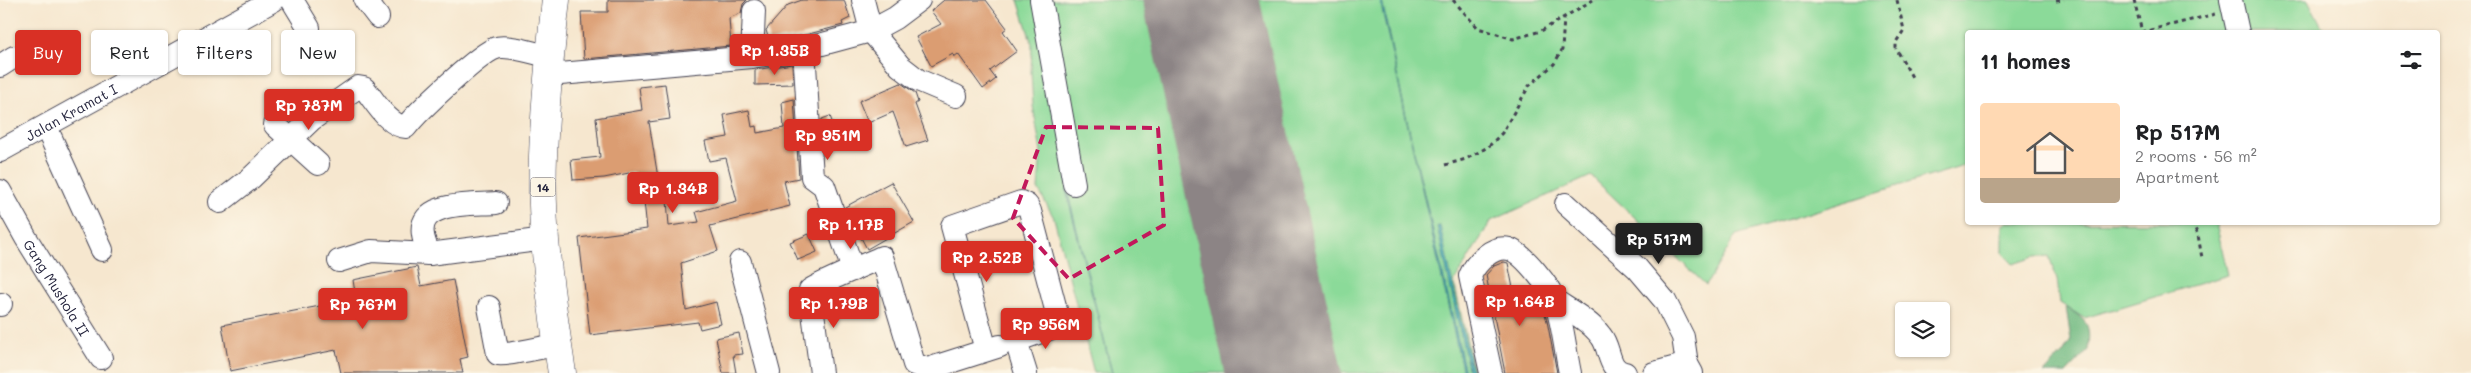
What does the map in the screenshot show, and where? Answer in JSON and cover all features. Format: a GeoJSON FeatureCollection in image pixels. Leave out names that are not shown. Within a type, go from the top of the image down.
{"type":"FeatureCollection","features":[{"type":"Feature","properties":{"kind":"highway","name":"14"},"geometry":{"type":"LineString","coordinates":[[556,0],[543,157],[545,239],[562,373]]}},
{"type":"Feature","properties":{"kind":"street","name":"Jalan Kramat I"},"geometry":{"type":"LineString","coordinates":[[0,151],[274,0]]}},
{"type":"Feature","properties":{"kind":"street"},"geometry":{"type":"LineString","coordinates":[[292,0],[309,28]]}},
{"type":"Feature","properties":{"kind":"street"},"geometry":{"type":"LineString","coordinates":[[862,0],[871,31],[900,66],[918,80],[956,96]]}},
{"type":"Feature","properties":{"kind":"street"},"geometry":{"type":"LineString","coordinates":[[220,202],[251,178],[283,133],[311,120],[358,88],[364,88],[392,122],[399,127],[406,127],[449,85],[495,48],[508,48],[550,66],[752,57],[804,49],[871,31],[895,18],[919,0]]}},
{"type":"Feature","properties":{"kind":"street"},"geometry":{"type":"LineString","coordinates":[[1041,0],[1074,184]]}},
{"type":"Feature","properties":{"kind":"street"},"geometry":{"type":"LineString","coordinates":[[2232,5],[2238,30]]}},
{"type":"Feature","properties":{"kind":"street"},"geometry":{"type":"LineString","coordinates":[[752,57],[754,10]]}},
{"type":"Feature","properties":{"kind":"street"},"geometry":{"type":"LineString","coordinates":[[804,49],[806,110],[812,177],[824,186],[853,270]]}},
{"type":"Feature","properties":{"kind":"street"},"geometry":{"type":"LineString","coordinates":[[46,127],[102,250]]}},
{"type":"Feature","properties":{"kind":"street"},"geometry":{"type":"LineString","coordinates":[[283,133],[318,164]]}},
{"type":"Feature","properties":{"kind":"street","name":"Gang Mushola II"},"geometry":{"type":"LineString","coordinates":[[0,191],[26,238],[101,358]]}},
{"type":"Feature","properties":{"kind":"street"},"geometry":{"type":"LineString","coordinates":[[821,373],[810,290],[814,286],[882,257],[914,364],[927,368],[1016,341],[1060,325],[1030,211],[1027,205],[1021,202],[952,226],[986,350]]}},
{"type":"Feature","properties":{"kind":"street"},"geometry":{"type":"LineString","coordinates":[[429,254],[422,234],[424,222],[431,213],[450,205],[496,204]]}},
{"type":"Feature","properties":{"kind":"street"},"geometry":{"type":"LineString","coordinates":[[1566,204],[1637,268],[1665,301],[1683,337],[1689,369],[1654,373]]}},
{"type":"Feature","properties":{"kind":"street"},"geometry":{"type":"LineString","coordinates":[[339,260],[371,251],[429,254],[545,239]]}},
{"type":"Feature","properties":{"kind":"street"},"geometry":{"type":"LineString","coordinates":[[1491,373],[1470,276],[1478,262],[1496,250],[1508,248],[1517,253],[1536,273],[1554,300],[1601,335],[1612,365],[1620,372],[1625,373]]}},
{"type":"Feature","properties":{"kind":"street"},"geometry":{"type":"LineString","coordinates":[[740,262],[769,373]]}},
{"type":"Feature","properties":{"kind":"street"},"geometry":{"type":"LineString","coordinates":[[1554,300],[1570,373]]}},
{"type":"Feature","properties":{"kind":"street"},"geometry":{"type":"LineString","coordinates":[[489,306],[498,354],[503,356],[533,348],[558,345]]}},
{"type":"Feature","properties":{"kind":"street"},"geometry":{"type":"LineString","coordinates":[[1016,341],[1026,373]]}},
{"type":"Feature","properties":{"kind":"path"},"geometry":{"type":"LineString","coordinates":[[1453,0],[1478,28],[1513,39],[1541,32],[1593,0]]}},
{"type":"Feature","properties":{"kind":"path"},"geometry":{"type":"LineString","coordinates":[[1897,0],[1904,30],[1896,42],[1896,48],[1913,79]]}},
{"type":"Feature","properties":{"kind":"path"},"geometry":{"type":"LineString","coordinates":[[2056,1],[2064,0]]}},
{"type":"Feature","properties":{"kind":"path"},"geometry":{"type":"LineString","coordinates":[[2134,0],[2142,30]]}},
{"type":"Feature","properties":{"kind":"path"},"geometry":{"type":"LineString","coordinates":[[2149,30],[2232,5]]}},
{"type":"Feature","properties":{"kind":"path"},"geometry":{"type":"LineString","coordinates":[[1446,165],[1466,159],[1488,147],[1502,133],[1529,86],[1554,64],[1562,50],[1564,17]]}},
{"type":"Feature","properties":{"kind":"path"},"geometry":{"type":"LineString","coordinates":[[2194,225],[2198,234],[2202,258]]}},
{"type":"Feature","properties":{"kind":"highlighted area"},"geometry":{"type":"Polygon","coordinates":[[[1046,127],[1158,128],[1164,225],[1069,279],[1013,218],[1046,127]]]}},
{"type":"Feature","properties":{"kind":"green space"},"geometry":{"type":"Polygon","coordinates":[[[1018,0],[1162,0],[1244,373],[1094,373],[1054,218],[1038,189],[1041,152],[1033,106],[1032,44],[1018,0]]]}},
{"type":"Feature","properties":{"kind":"green space"},"geometry":{"type":"Polygon","coordinates":[[[1241,0],[2308,0],[2324,30],[1965,30],[1965,166],[1736,235],[1706,285],[1591,176],[1491,221],[1454,282],[1474,373],[1323,373],[1241,0]]]}},
{"type":"Feature","properties":{"kind":"green space"},"geometry":{"type":"Polygon","coordinates":[[[2003,225],[2216,225],[2228,275],[2084,318],[2060,303],[2057,279],[2049,256],[2034,257],[2013,264],[2003,253],[2003,225]]]}},
{"type":"Feature","properties":{"kind":"green space"},"geometry":{"type":"Polygon","coordinates":[[[2066,307],[2084,320],[2089,334],[2088,350],[2066,373],[2044,373],[2063,353],[2071,340],[2066,307]]]}},
{"type":"Feature","properties":{"kind":"water"},"geometry":{"type":"Polygon","coordinates":[[[1380,0],[1382,0],[1401,94],[1465,373],[1463,373],[1380,0]]]}},
{"type":"Feature","properties":{"kind":"water"},"geometry":{"type":"Polygon","coordinates":[[[1066,190],[1067,190],[1112,373],[1066,190]]]}},
{"type":"Feature","properties":{"kind":"water"},"geometry":{"type":"Polygon","coordinates":[[[1437,226],[1440,226],[1472,373],[1469,373],[1437,226]]]}},
{"type":"Feature","properties":{"kind":"building"},"geometry":{"type":"Polygon","coordinates":[[[608,0],[747,0],[743,4],[741,13],[729,18],[731,46],[584,59],[581,12],[608,12],[608,0]]]}},
{"type":"Feature","properties":{"kind":"building"},"geometry":{"type":"Polygon","coordinates":[[[802,0],[844,0],[850,18],[842,22],[843,25],[801,36],[769,41],[766,30],[788,5],[802,0]]]}},
{"type":"Feature","properties":{"kind":"building"},"geometry":{"type":"Polygon","coordinates":[[[944,0],[986,0],[1007,28],[1003,31],[1017,51],[990,71],[996,79],[983,89],[958,54],[954,57],[953,54],[931,66],[916,37],[941,24],[931,11],[944,0]]]}},
{"type":"Feature","properties":{"kind":"building"},"geometry":{"type":"Polygon","coordinates":[[[792,64],[793,84],[755,85],[755,70],[792,64]]]}},
{"type":"Feature","properties":{"kind":"building"},"geometry":{"type":"Polygon","coordinates":[[[901,83],[915,93],[918,102],[915,104],[928,140],[906,147],[893,112],[868,123],[859,101],[901,83]]]}},
{"type":"Feature","properties":{"kind":"building"},"geometry":{"type":"Polygon","coordinates":[[[665,84],[670,119],[649,122],[659,184],[698,177],[701,194],[667,200],[669,226],[699,222],[696,212],[737,201],[726,158],[709,161],[705,141],[728,137],[724,115],[749,110],[752,127],[756,126],[757,133],[784,128],[782,102],[794,99],[799,178],[784,181],[790,206],[710,226],[718,251],[681,263],[686,310],[716,302],[721,324],[700,329],[698,322],[590,335],[579,238],[647,229],[644,201],[641,202],[634,172],[604,178],[573,180],[571,160],[600,157],[596,118],[642,110],[639,87],[665,84]]]}},
{"type":"Feature","properties":{"kind":"building"},"geometry":{"type":"Polygon","coordinates":[[[830,116],[835,130],[822,134],[822,119],[830,116]]]}},
{"type":"Feature","properties":{"kind":"building"},"geometry":{"type":"Polygon","coordinates":[[[891,182],[914,222],[867,249],[845,207],[891,182]]]}},
{"type":"Feature","properties":{"kind":"building"},"geometry":{"type":"Polygon","coordinates":[[[809,234],[817,252],[798,260],[790,242],[809,234]]]}},
{"type":"Feature","properties":{"kind":"building"},"geometry":{"type":"Polygon","coordinates":[[[1504,262],[1508,263],[1516,303],[1539,298],[1541,301],[1547,321],[1557,373],[1505,373],[1486,275],[1494,266],[1504,262]]]}},
{"type":"Feature","properties":{"kind":"building"},"geometry":{"type":"Polygon","coordinates":[[[417,267],[421,286],[453,280],[468,357],[460,359],[463,373],[341,373],[336,350],[230,371],[222,325],[356,299],[353,280],[417,267]]]}},
{"type":"Feature","properties":{"kind":"building"},"geometry":{"type":"Polygon","coordinates":[[[739,333],[743,354],[733,355],[736,373],[723,373],[716,338],[739,333]]]}},
{"type":"Feature","properties":{"kind":"runway"},"geometry":{"type":"LineString","coordinates":[[1201,0],[1284,373]]}}]}
